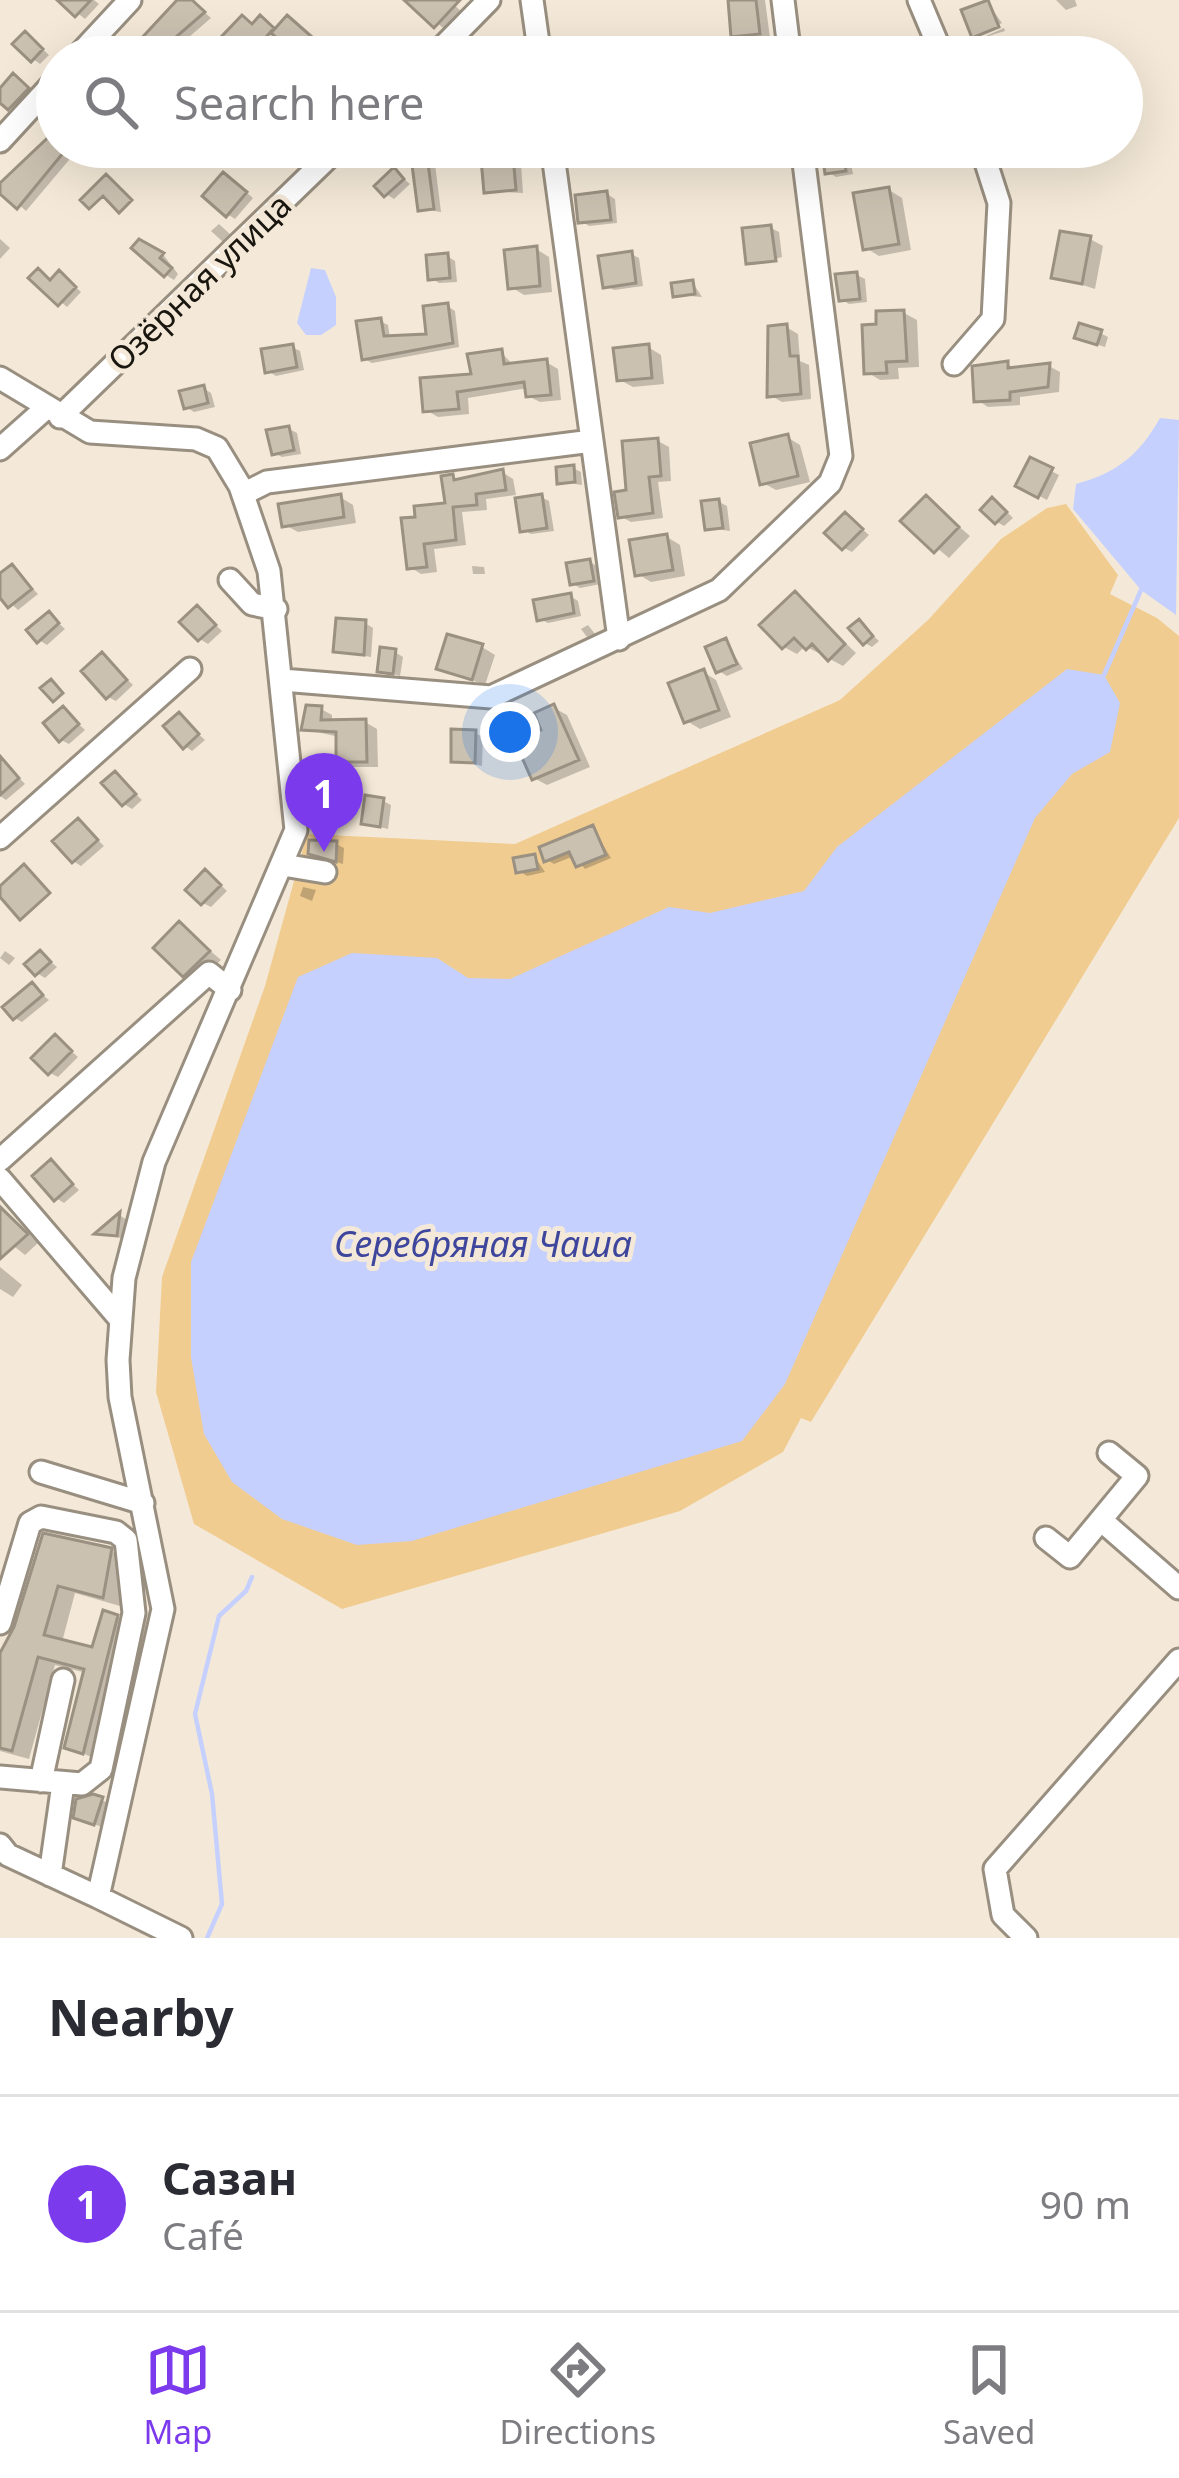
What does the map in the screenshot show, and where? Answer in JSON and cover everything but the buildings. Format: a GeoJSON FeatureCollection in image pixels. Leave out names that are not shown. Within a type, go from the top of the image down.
{"type":"FeatureCollection","features":[{"type":"Feature","properties":{"kind":"street"},"geometry":{"type":"LineString","coordinates":[[97,36],[130,0]]}},
{"type":"Feature","properties":{"kind":"street"},"geometry":{"type":"LineString","coordinates":[[454,36],[489,0]]}},
{"type":"Feature","properties":{"kind":"street"},"geometry":{"type":"LineString","coordinates":[[532,0],[537,36]]}},
{"type":"Feature","properties":{"kind":"street"},"geometry":{"type":"LineString","coordinates":[[783,0],[787,36]]}},
{"type":"Feature","properties":{"kind":"street"},"geometry":{"type":"LineString","coordinates":[[919,0],[934,36]]}},
{"type":"Feature","properties":{"kind":"street"},"geometry":{"type":"LineString","coordinates":[[0,141],[36,102]]}},
{"type":"Feature","properties":{"kind":"street","name":"Озёрная улица"},"geometry":{"type":"LineString","coordinates":[[0,449],[52,413],[317,168]]}},
{"type":"Feature","properties":{"kind":"street"},"geometry":{"type":"LineString","coordinates":[[555,168],[619,639]]}},
{"type":"Feature","properties":{"kind":"street"},"geometry":{"type":"LineString","coordinates":[[282,680],[491,697],[719,590],[830,483],[841,466],[805,168]]}},
{"type":"Feature","properties":{"kind":"street"},"geometry":{"type":"LineString","coordinates":[[954,364],[993,319],[998,203],[988,168]]}},
{"type":"Feature","properties":{"kind":"street"},"geometry":{"type":"LineString","coordinates":[[0,378],[90,432],[208,442],[224,456],[243,494],[276,608],[297,807],[283,866],[154,1162],[135,1219],[121,1319],[120,1397],[163,1609],[98,1897]]}},
{"type":"Feature","properties":{"kind":"street"},"geometry":{"type":"LineString","coordinates":[[243,494],[267,482],[592,441]]}},
{"type":"Feature","properties":{"kind":"street"},"geometry":{"type":"LineString","coordinates":[[230,580],[252,604],[276,608]]}},
{"type":"Feature","properties":{"kind":"street"},"geometry":{"type":"LineString","coordinates":[[0,838],[190,669]]}},
{"type":"Feature","properties":{"kind":"street"},"geometry":{"type":"LineString","coordinates":[[283,866],[325,872]]}},
{"type":"Feature","properties":{"kind":"street"},"geometry":{"type":"LineString","coordinates":[[0,1160],[209,973],[230,990]]}},
{"type":"Feature","properties":{"kind":"street"},"geometry":{"type":"LineString","coordinates":[[0,1179],[121,1319]]}},
{"type":"Feature","properties":{"kind":"street"},"geometry":{"type":"LineString","coordinates":[[1046,1538],[1070,1557],[1137,1477],[1109,1453]]}},
{"type":"Feature","properties":{"kind":"street"},"geometry":{"type":"LineString","coordinates":[[41,1472],[143,1503]]}},
{"type":"Feature","properties":{"kind":"street"},"geometry":{"type":"LineString","coordinates":[[0,1623],[30,1523],[41,1517],[116,1532],[125,1540],[134,1613],[101,1769],[82,1784],[0,1777]]}},
{"type":"Feature","properties":{"kind":"street"},"geometry":{"type":"LineString","coordinates":[[1101,1520],[1179,1588]]}},
{"type":"Feature","properties":{"kind":"street"},"geometry":{"type":"LineString","coordinates":[[1026,1938],[1003,1915],[995,1869],[1179,1660]]}},
{"type":"Feature","properties":{"kind":"street"},"geometry":{"type":"LineString","coordinates":[[50,1875],[52,1782],[63,1680]]}},
{"type":"Feature","properties":{"kind":"street"},"geometry":{"type":"LineString","coordinates":[[3,1853],[181,1938]]}},
{"type":"Feature","properties":{"kind":"shaded area","name":"Серебряная Чаша"},"geometry":{"type":"Polygon","coordinates":[[[1066,504],[1118,575],[1110,594],[1157,618],[1179,636],[1179,818],[811,1422],[801,1418],[783,1452],[680,1511],[342,1609],[194,1524],[156,1392],[162,1277],[265,986],[307,834],[515,844],[840,700],[929,619],[1001,539],[1047,508],[1066,504]]]}},
{"type":"Feature","properties":{"kind":"water"},"geometry":{"type":"Polygon","coordinates":[[[311,268],[325,270],[336,297],[336,325],[321,335],[306,335],[297,323],[311,268]]]}},
{"type":"Feature","properties":{"kind":"water"},"geometry":{"type":"Polygon","coordinates":[[[1160,418],[1179,420],[1176,615],[1141,590],[1073,509],[1076,484],[1126,461],[1160,418]]]}},
{"type":"Feature","properties":{"kind":"water","name":"Серебряная Чаша"},"geometry":{"type":"Polygon","coordinates":[[[1067,669],[1104,675],[1120,703],[1110,752],[1072,774],[1035,818],[785,1384],[742,1441],[412,1541],[357,1545],[282,1519],[232,1482],[204,1434],[191,1357],[191,1262],[298,977],[352,953],[437,958],[468,978],[510,979],[669,907],[710,913],[804,891],[837,847],[1067,669]]]}},
{"type":"Feature","properties":{"kind":"waterway"},"geometry":{"type":"LineString","coordinates":[[1104,675],[1141,590]]}},
{"type":"Feature","properties":{"kind":"waterway"},"geometry":{"type":"LineString","coordinates":[[207,1938],[222,1904],[212,1794],[195,1714],[219,1616],[246,1591],[252,1577]]}},
{"type":"Feature","properties":{"kind":"place","name":"Сазан"},"geometry":{"type":"Point","coordinates":[324,852]}}]}
